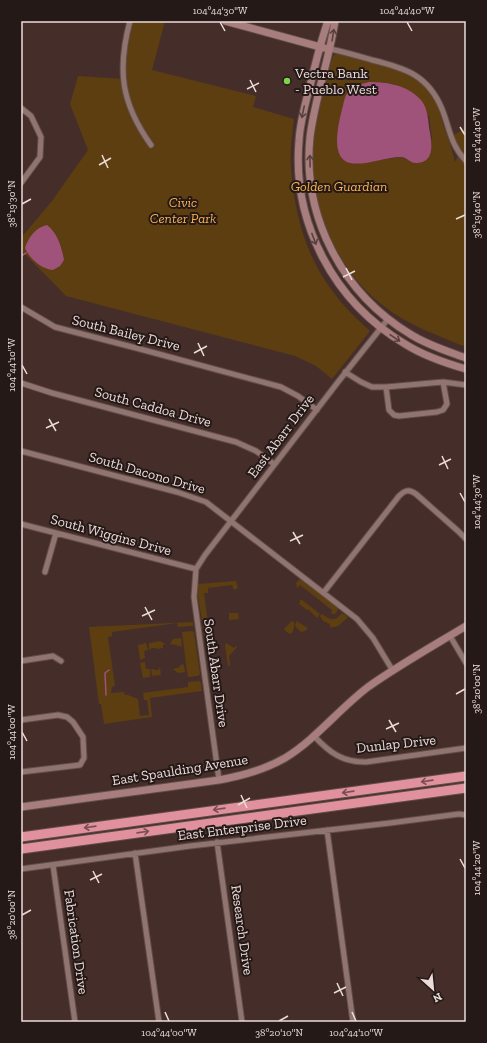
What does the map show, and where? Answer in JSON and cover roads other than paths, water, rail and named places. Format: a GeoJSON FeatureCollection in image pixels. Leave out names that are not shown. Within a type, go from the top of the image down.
{"type":"FeatureCollection","features":[{"type":"Feature","properties":{"kind":"highway"},"geometry":{"type":"LineString","coordinates":[[21,836],[466,776]]}},
{"type":"Feature","properties":{"kind":"highway"},"geometry":{"type":"LineString","coordinates":[[21,849],[466,788]]}},
{"type":"Feature","properties":{"kind":"main road"},"geometry":{"type":"LineString","coordinates":[[225,21],[330,49]]}},
{"type":"Feature","properties":{"kind":"main road"},"geometry":{"type":"LineString","coordinates":[[328,21],[304,107],[299,135],[298,168],[303,205],[314,242],[335,280],[363,313],[405,345],[421,353],[466,369]]}},
{"type":"Feature","properties":{"kind":"main road"},"geometry":{"type":"LineString","coordinates":[[335,21],[310,136],[310,167],[314,202],[325,237],[339,266],[367,301],[388,319],[411,335],[426,343],[466,358]]}},
{"type":"Feature","properties":{"kind":"main road","name":"East Spaulding Avenue"},"geometry":{"type":"LineString","coordinates":[[21,807],[219,780],[248,774],[269,766],[289,755],[314,736],[363,691],[466,626]]}},
{"type":"Feature","properties":{"kind":"street"},"geometry":{"type":"LineString","coordinates":[[130,21],[124,50],[123,69],[125,88],[135,120],[150,145]]}},
{"type":"Feature","properties":{"kind":"street"},"geometry":{"type":"LineString","coordinates":[[330,49],[400,67],[413,73],[424,82],[433,92],[440,104],[453,144],[466,161]]}},
{"type":"Feature","properties":{"kind":"street"},"geometry":{"type":"LineString","coordinates":[[21,108],[31,116],[41,137],[40,157],[21,183]]}},
{"type":"Feature","properties":{"kind":"street","name":"South Bailey Drive"},"geometry":{"type":"LineString","coordinates":[[21,307],[55,328],[281,387],[298,396],[317,410]]}},
{"type":"Feature","properties":{"kind":"street","name":"East Abarr Drive"},"geometry":{"type":"LineString","coordinates":[[196,569],[274,464],[388,319]]}},
{"type":"Feature","properties":{"kind":"street"},"geometry":{"type":"LineString","coordinates":[[345,372],[372,387],[443,382],[466,385]]}},
{"type":"Feature","properties":{"kind":"street"},"geometry":{"type":"LineString","coordinates":[[386,387],[389,410],[392,414],[398,416],[438,412],[443,410],[447,404],[443,382]]}},
{"type":"Feature","properties":{"kind":"street","name":"South Caddoa Drive"},"geometry":{"type":"LineString","coordinates":[[21,383],[52,393],[236,442],[256,451],[274,464]]}},
{"type":"Feature","properties":{"kind":"street","name":"South Dacono Drive"},"geometry":{"type":"LineString","coordinates":[[21,451],[177,492],[206,502],[324,592],[362,624],[373,638],[393,671]]}},
{"type":"Feature","properties":{"kind":"street"},"geometry":{"type":"LineString","coordinates":[[324,592],[399,496],[405,491],[409,490],[416,494],[466,539]]}},
{"type":"Feature","properties":{"kind":"street","name":"South Wiggins Drive"},"geometry":{"type":"LineString","coordinates":[[21,524],[196,569]]}},
{"type":"Feature","properties":{"kind":"street"},"geometry":{"type":"LineString","coordinates":[[45,572],[56,533]]}},
{"type":"Feature","properties":{"kind":"street","name":"South Abarr Drive"},"geometry":{"type":"LineString","coordinates":[[196,569],[194,585],[195,606],[219,780]]}},
{"type":"Feature","properties":{"kind":"street"},"geometry":{"type":"LineString","coordinates":[[450,636],[466,663]]}},
{"type":"Feature","properties":{"kind":"street"},"geometry":{"type":"LineString","coordinates":[[21,660],[52,656],[61,661]]}},
{"type":"Feature","properties":{"kind":"street"},"geometry":{"type":"LineString","coordinates":[[21,720],[58,715],[67,717],[73,722],[83,737],[84,758],[80,765],[21,772]]}},
{"type":"Feature","properties":{"kind":"street","name":"Dunlap Drive"},"geometry":{"type":"LineString","coordinates":[[314,736],[340,758],[356,762],[366,762],[466,748]]}},
{"type":"Feature","properties":{"kind":"street","name":"East Enterprise Drive"},"geometry":{"type":"LineString","coordinates":[[21,869],[217,842],[459,814],[466,815]]}},
{"type":"Feature","properties":{"kind":"street"},"geometry":{"type":"LineString","coordinates":[[327,830],[354,1022]]}},
{"type":"Feature","properties":{"kind":"street","name":"Research Drive"},"geometry":{"type":"LineString","coordinates":[[217,842],[242,1022]]}},
{"type":"Feature","properties":{"kind":"street"},"geometry":{"type":"LineString","coordinates":[[135,853],[159,1022]]}},
{"type":"Feature","properties":{"kind":"street","name":"Fabrication Drive"},"geometry":{"type":"LineString","coordinates":[[53,865],[75,1022]]}},
{"type":"Feature","properties":{"kind":"waterway"},"geometry":{"type":"LineString","coordinates":[[21,256],[26,253]]}},
{"type":"Feature","properties":{"kind":"waterway"},"geometry":{"type":"LineString","coordinates":[[106,695],[105,673],[109,670]]}},
{"type":"Feature","properties":{"kind":"place","name":"Vectra Bank - Pueblo West"},"geometry":{"type":"Point","coordinates":[287,81]}},
{"type":"Feature","properties":{"kind":"park label","name":"Golden Guardian"},"geometry":{"type":"Point","coordinates":[339,186]}},
{"type":"Feature","properties":{"kind":"park label","name":"Civic Center Park"},"geometry":{"type":"Point","coordinates":[183,210]}}]}
